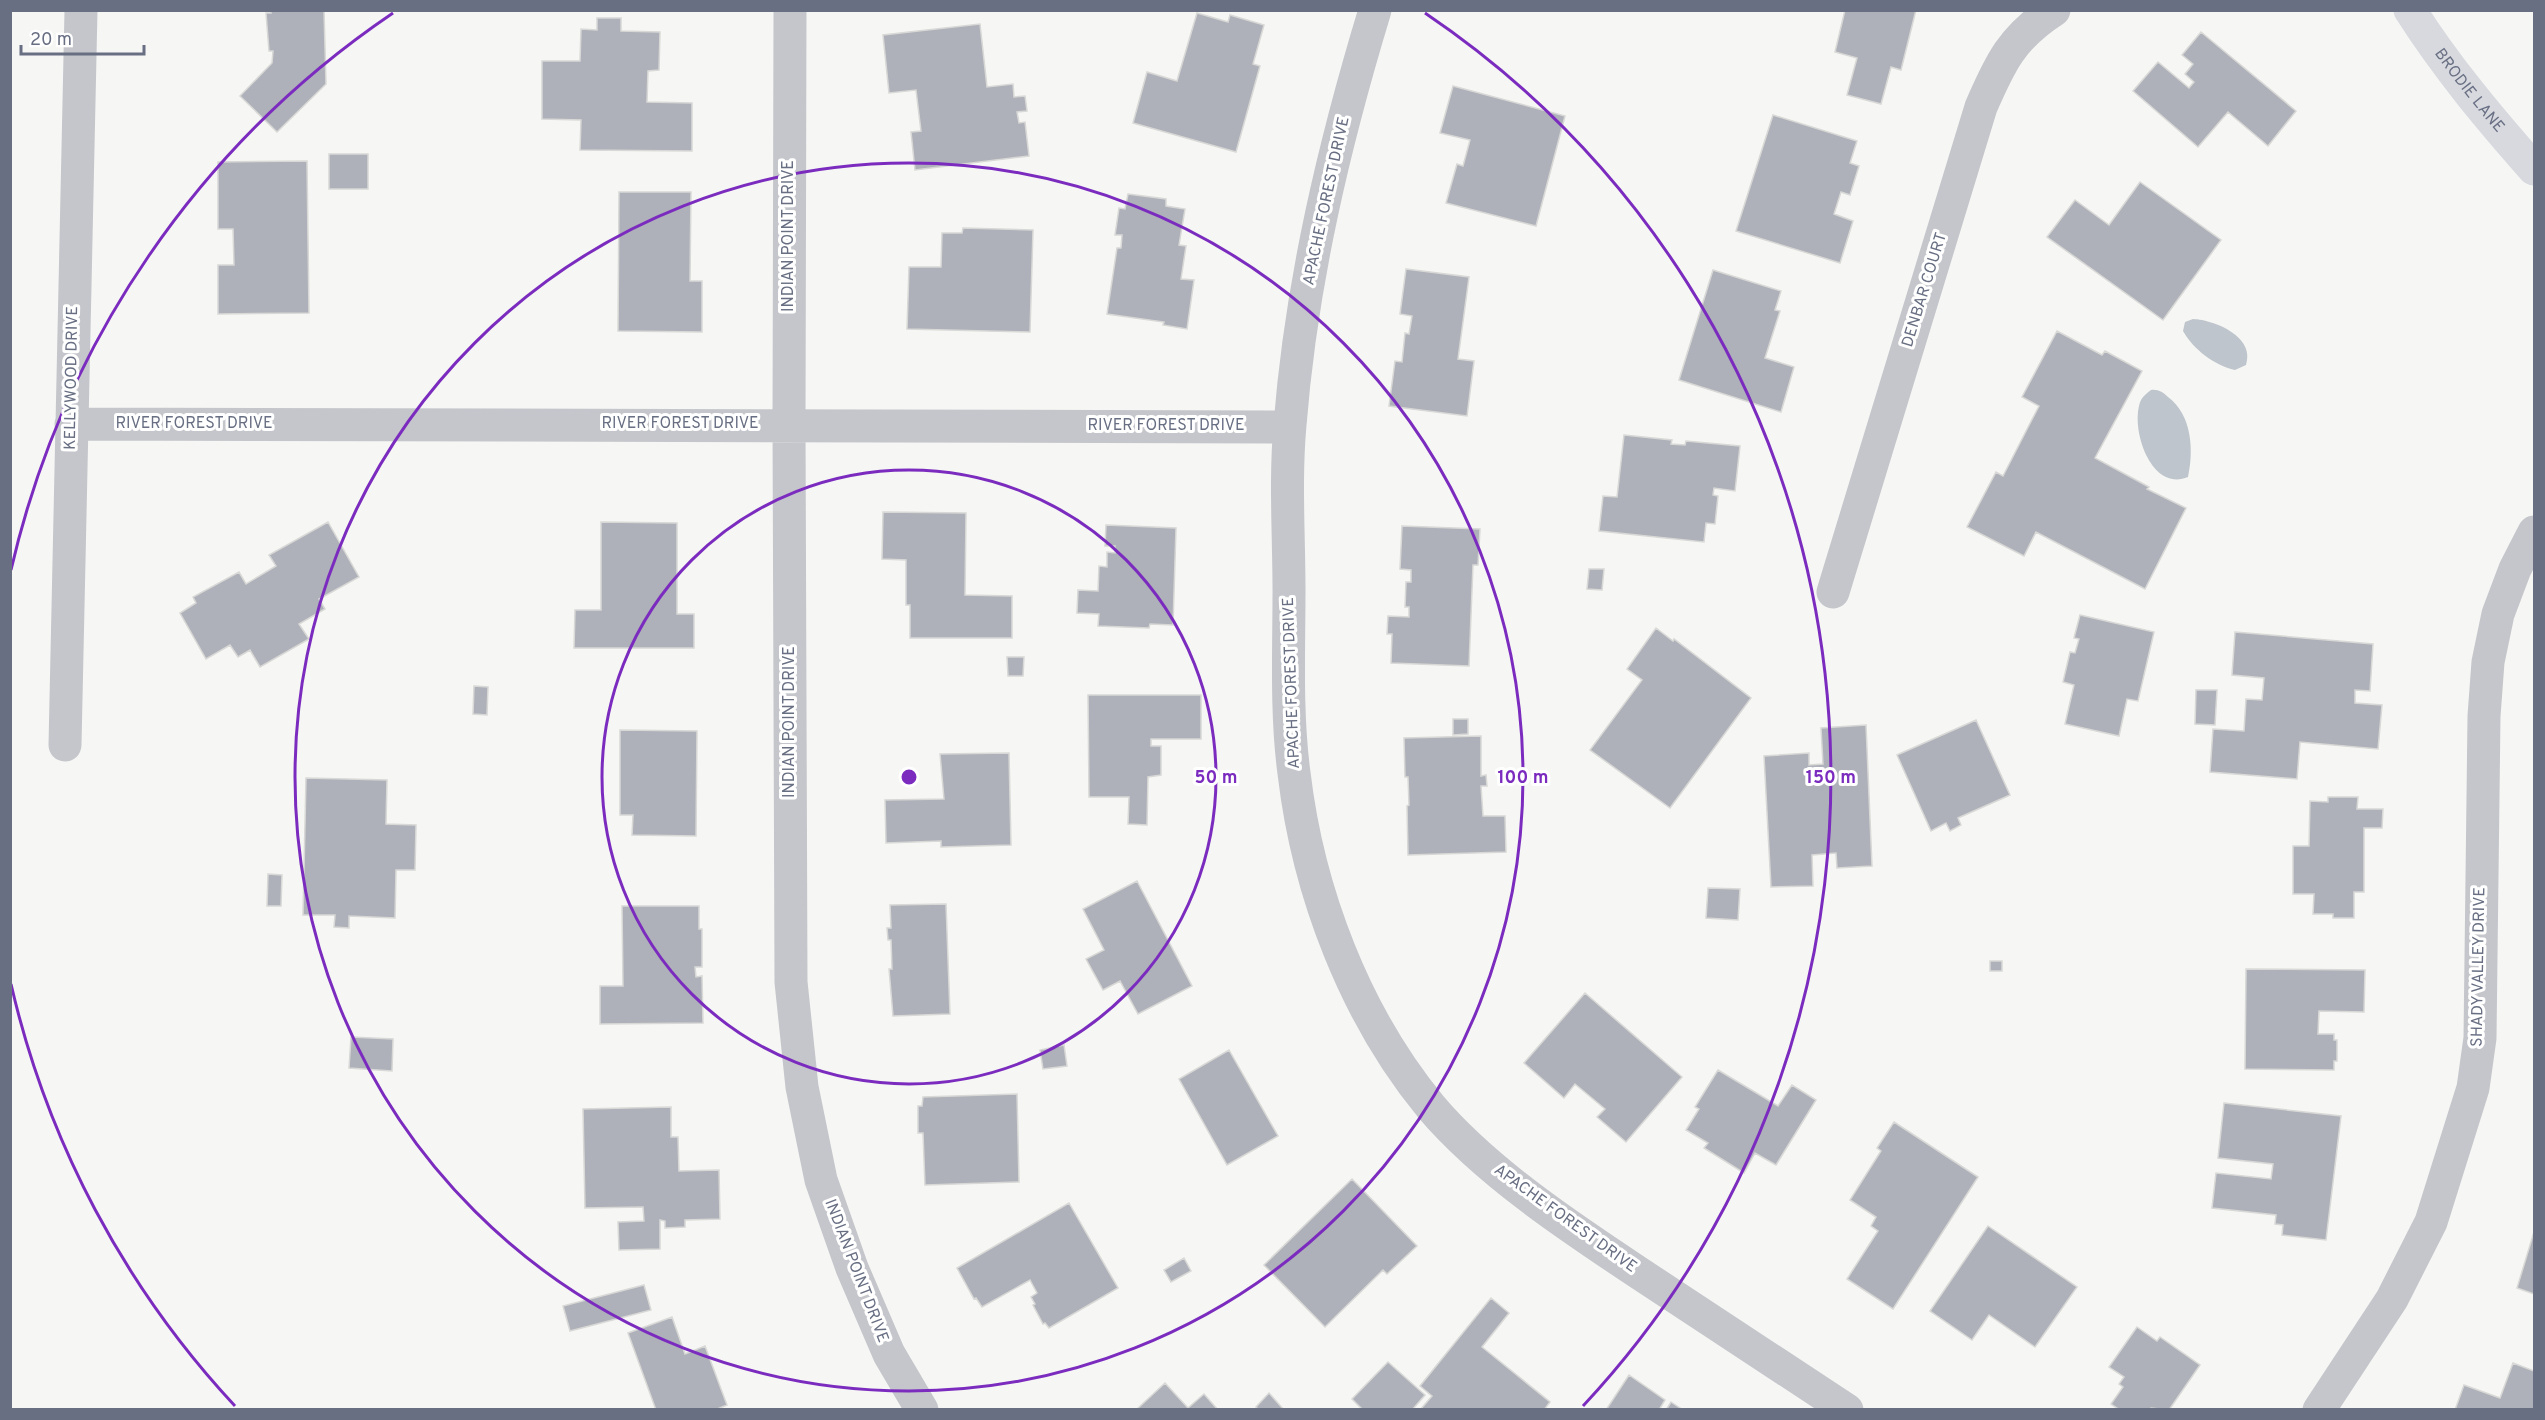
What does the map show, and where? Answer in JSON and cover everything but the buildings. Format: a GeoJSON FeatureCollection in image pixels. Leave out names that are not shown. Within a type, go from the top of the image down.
{"type":"FeatureCollection","features":[{"type":"Feature","properties":{"kind":"main road","name":"BRODIE LANE"},"geometry":{"type":"LineString","coordinates":[[2410,10],[2448,68],[2485,115],[2535,169]]}},
{"type":"Feature","properties":{"kind":"street","name":"KELLYWOOD DRIVE"},"geometry":{"type":"LineString","coordinates":[[65,745],[81,10]]}},
{"type":"Feature","properties":{"kind":"street","name":"INDIAN POINT DRIVE"},"geometry":{"type":"LineString","coordinates":[[790,10],[791,982],[802,1088],[821,1179],[852,1268],[889,1354],[922,1410]]}},
{"type":"Feature","properties":{"kind":"street","name":"APACHE FOREST DRIVE"},"geometry":{"type":"LineString","coordinates":[[1375,10],[1329,176],[1308,279],[1289,427],[1289,703],[1293,772],[1305,841],[1330,924],[1362,1000],[1398,1065],[1435,1111],[1498,1172],[1593,1243],[1846,1410]]}},
{"type":"Feature","properties":{"kind":"street","name":"DENBAR COURT"},"geometry":{"type":"LineString","coordinates":[[1833,592],[1981,107],[2001,61],[2033,24],[2054,10]]}},
{"type":"Feature","properties":{"kind":"street","name":"RIVER FOREST DRIVE"},"geometry":{"type":"LineString","coordinates":[[71,424],[1289,427]]}},
{"type":"Feature","properties":{"kind":"street","name":"SHADY VALLEY DRIVE"},"geometry":{"type":"LineString","coordinates":[[2319,1410],[2392,1299],[2431,1222],[2472,1088],[2480,1038],[2484,716],[2488,662],[2498,614],[2515,569],[2535,532]]}},
{"type":"Feature","properties":{"kind":"shaded area"},"geometry":{"type":"Polygon","coordinates":[[[2193,319],[2222,327],[2239,338],[2245,346],[2246,365],[2235,370],[2227,368],[2199,350],[2183,331],[2185,322],[2193,319]]]}},
{"type":"Feature","properties":{"kind":"shaded area"},"geometry":{"type":"Polygon","coordinates":[[[2151,390],[2162,392],[2176,404],[2182,413],[2191,445],[2188,477],[2175,479],[2163,476],[2146,455],[2138,426],[2138,412],[2142,399],[2151,390]]]}}]}
